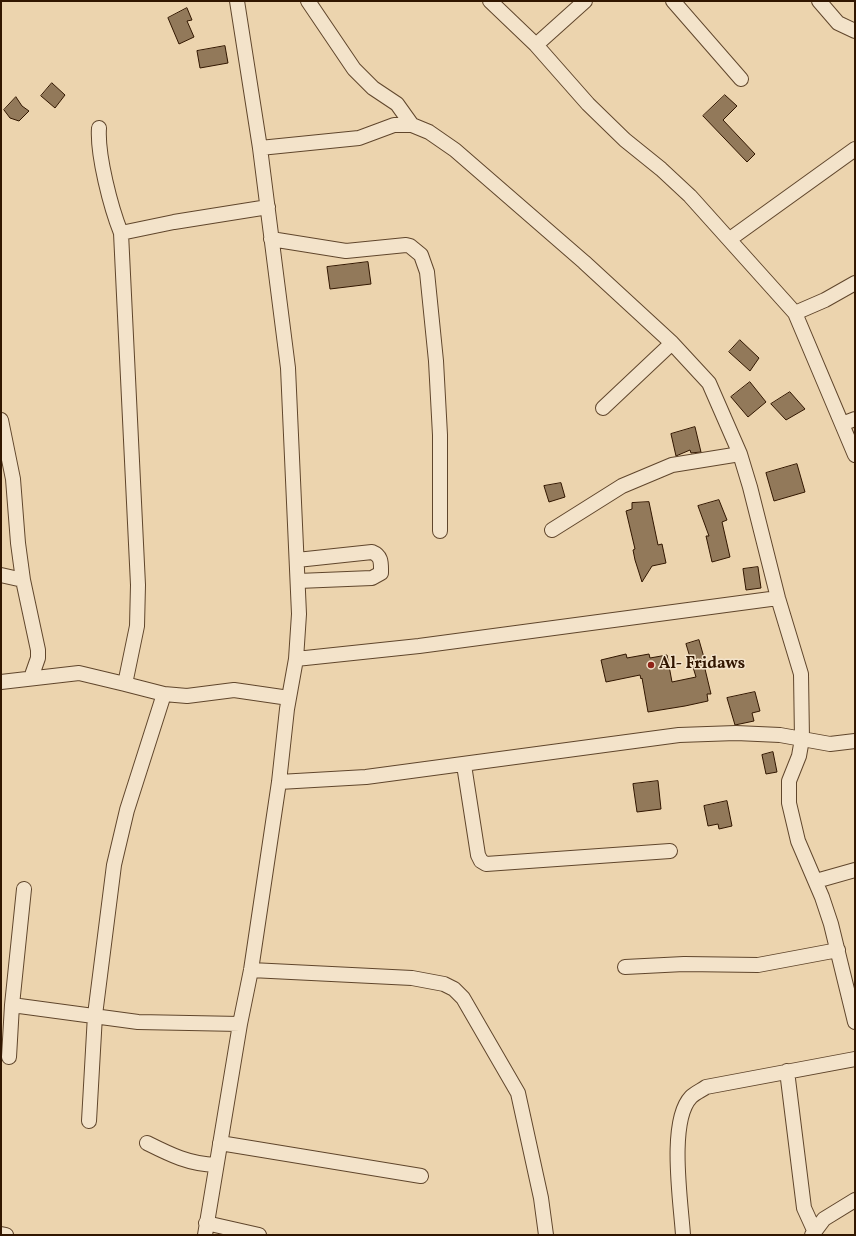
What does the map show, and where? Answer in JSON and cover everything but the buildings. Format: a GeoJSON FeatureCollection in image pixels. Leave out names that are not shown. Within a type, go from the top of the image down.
{"type":"FeatureCollection","features":[{"type":"Feature","properties":{"kind":"street"},"geometry":{"type":"LineString","coordinates":[[237,1],[260,148],[288,368],[300,614],[296,659],[289,698],[279,782],[251,970],[240,1024],[206,1229],[259,1235]]}},
{"type":"Feature","properties":{"kind":"street"},"geometry":{"type":"LineString","coordinates":[[308,1],[354,70],[373,88],[397,104],[412,125]]}},
{"type":"Feature","properties":{"kind":"street"},"geometry":{"type":"LineString","coordinates":[[490,1],[536,44],[588,104],[625,140],[662,169],[690,196],[795,313],[848,422],[855,455]]}},
{"type":"Feature","properties":{"kind":"street"},"geometry":{"type":"LineString","coordinates":[[536,44],[585,1]]}},
{"type":"Feature","properties":{"kind":"street"},"geometry":{"type":"LineString","coordinates":[[674,1],[741,79]]}},
{"type":"Feature","properties":{"kind":"street"},"geometry":{"type":"LineString","coordinates":[[819,1],[838,23],[855,31]]}},
{"type":"Feature","properties":{"kind":"street"},"geometry":{"type":"LineString","coordinates":[[260,148],[352,139],[394,125],[412,125],[429,132],[455,150],[584,262],[672,343],[709,383],[740,454],[750,487],[778,598],[801,674],[802,739],[799,756],[789,780],[788,803],[798,841],[822,897],[854,1004],[855,1022]]}},
{"type":"Feature","properties":{"kind":"street"},"geometry":{"type":"LineString","coordinates":[[99,128],[99,150],[110,198],[122,233],[138,585],[137,626],[124,684]]}},
{"type":"Feature","properties":{"kind":"street"},"geometry":{"type":"LineString","coordinates":[[730,239],[855,149]]}},
{"type":"Feature","properties":{"kind":"street"},"geometry":{"type":"LineString","coordinates":[[122,233],[181,220],[268,207]]}},
{"type":"Feature","properties":{"kind":"street"},"geometry":{"type":"LineString","coordinates":[[271,239],[346,251],[406,245],[410,246],[421,255],[428,272],[436,361],[440,443],[440,532]]}},
{"type":"Feature","properties":{"kind":"street"},"geometry":{"type":"LineString","coordinates":[[795,313],[824,300],[855,283]]}},
{"type":"Feature","properties":{"kind":"street"},"geometry":{"type":"LineString","coordinates":[[603,408],[672,343]]}},
{"type":"Feature","properties":{"kind":"street"},"geometry":{"type":"LineString","coordinates":[[1,420],[13,478],[18,543],[23,580],[38,658],[31,678]]}},
{"type":"Feature","properties":{"kind":"street"},"geometry":{"type":"LineString","coordinates":[[552,530],[622,486],[672,466],[740,454]]}},
{"type":"Feature","properties":{"kind":"street"},"geometry":{"type":"LineString","coordinates":[[297,560],[372,552],[378,555],[380,559],[381,573],[377,577],[372,578],[338,578],[298,581]]}},
{"type":"Feature","properties":{"kind":"street"},"geometry":{"type":"LineString","coordinates":[[337,556],[338,578]]}},
{"type":"Feature","properties":{"kind":"street"},"geometry":{"type":"LineString","coordinates":[[1,575],[23,580]]}},
{"type":"Feature","properties":{"kind":"street"},"geometry":{"type":"LineString","coordinates":[[296,659],[419,646],[778,598]]}},
{"type":"Feature","properties":{"kind":"street"},"geometry":{"type":"LineString","coordinates":[[1,682],[79,673],[164,694],[186,696],[234,690],[289,698]]}},
{"type":"Feature","properties":{"kind":"street"},"geometry":{"type":"LineString","coordinates":[[90,1121],[95,1015],[114,865],[127,810],[164,694]]}},
{"type":"Feature","properties":{"kind":"street"},"geometry":{"type":"LineString","coordinates":[[279,782],[350,779],[679,736],[736,733],[780,735],[830,744],[855,741]]}},
{"type":"Feature","properties":{"kind":"street"},"geometry":{"type":"LineString","coordinates":[[464,765],[478,855],[481,861],[486,864],[670,851]]}},
{"type":"Feature","properties":{"kind":"street"},"geometry":{"type":"LineString","coordinates":[[816,881],[855,870]]}},
{"type":"Feature","properties":{"kind":"street"},"geometry":{"type":"LineString","coordinates":[[9,1057],[8,1011],[24,889]]}},
{"type":"Feature","properties":{"kind":"street"},"geometry":{"type":"LineString","coordinates":[[625,967],[684,964],[758,965],[838,950]]}},
{"type":"Feature","properties":{"kind":"street"},"geometry":{"type":"LineString","coordinates":[[251,970],[412,978],[444,984],[454,989],[462,998],[518,1093],[541,1198],[546,1235]]}},
{"type":"Feature","properties":{"kind":"street"},"geometry":{"type":"LineString","coordinates":[[8,1011],[95,1015],[138,1022],[240,1024]]}},
{"type":"Feature","properties":{"kind":"street"},"geometry":{"type":"LineString","coordinates":[[683,1235],[678,1132],[684,1111],[691,1098],[706,1087],[855,1058]]}},
{"type":"Feature","properties":{"kind":"street"},"geometry":{"type":"LineString","coordinates":[[787,1072],[804,1208],[813,1232],[824,1219],[855,1200]]}},
{"type":"Feature","properties":{"kind":"street"},"geometry":{"type":"LineString","coordinates":[[220,1142],[421,1176]]}},
{"type":"Feature","properties":{"kind":"street"},"geometry":{"type":"LineString","coordinates":[[147,1143],[187,1161],[198,1164],[216,1165]]}},
{"type":"Feature","properties":{"kind":"street"},"geometry":{"type":"LineString","coordinates":[[1,1234],[6,1235]]}},
{"type":"Feature","properties":{"kind":"place","name":"Al- Fridaws"},"geometry":{"type":"Point","coordinates":[651,665]}}]}
